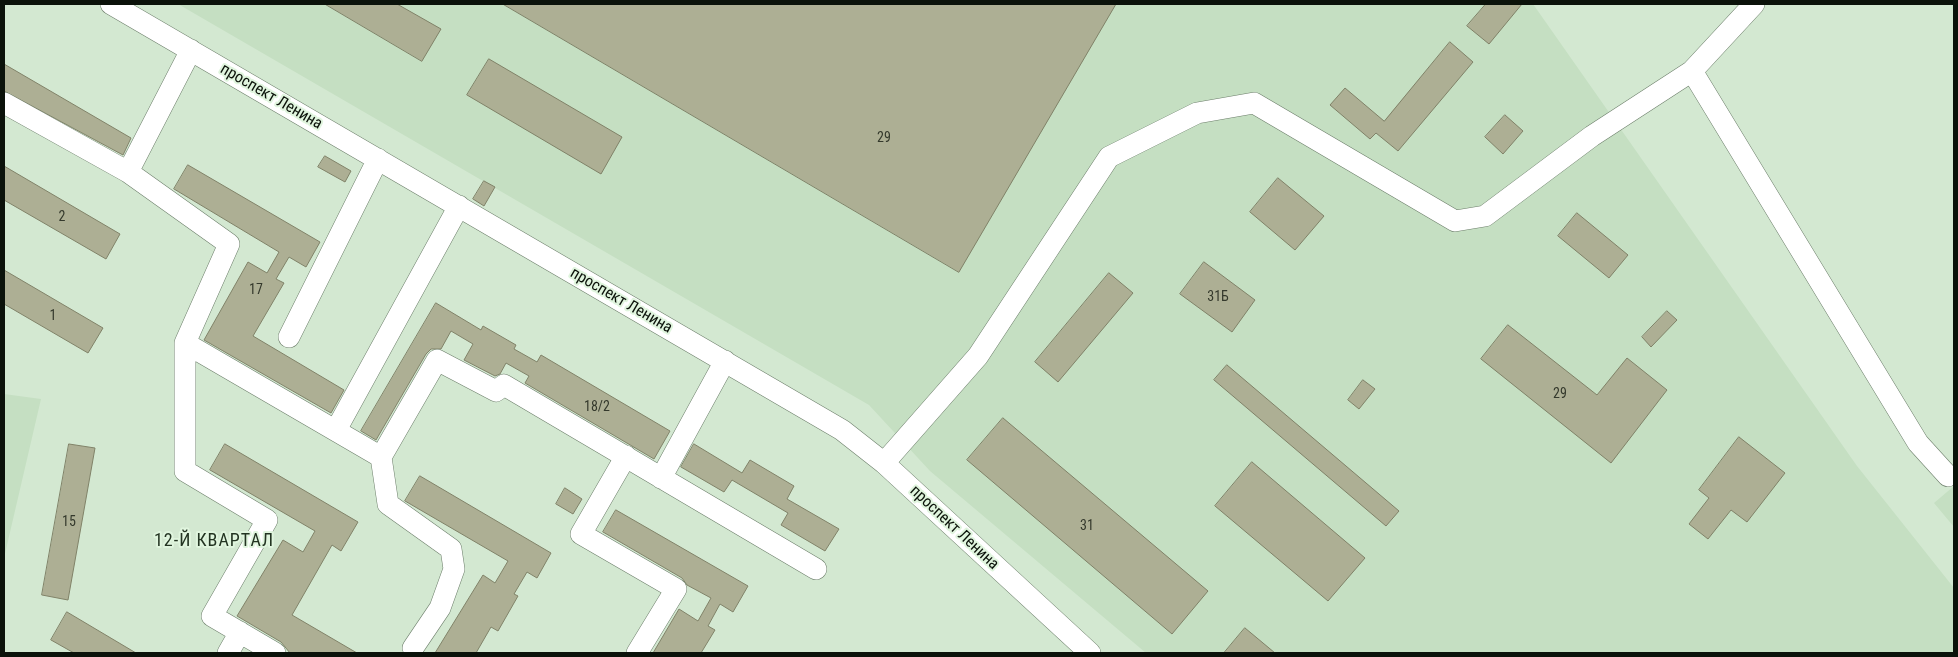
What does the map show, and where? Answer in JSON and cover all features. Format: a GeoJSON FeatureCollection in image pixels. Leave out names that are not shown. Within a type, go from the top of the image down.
{"type":"FeatureCollection","features":[{"type":"Feature","properties":{"kind":"street","name":"проспект Ленина"},"geometry":{"type":"LineString","coordinates":[[111,4],[842,430],[884,463],[1090,653]]}},
{"type":"Feature","properties":{"kind":"street"},"geometry":{"type":"LineString","coordinates":[[884,463],[978,356],[1108,157],[1197,112],[1254,103],[1455,221],[1485,216],[1592,136],[1692,71],[1754,4]]}},
{"type":"Feature","properties":{"kind":"street"},"geometry":{"type":"LineString","coordinates":[[128,172],[191,50]]}},
{"type":"Feature","properties":{"kind":"street"},"geometry":{"type":"LineString","coordinates":[[1692,71],[1918,443],[1948,476]]}},
{"type":"Feature","properties":{"kind":"street"},"geometry":{"type":"LineString","coordinates":[[4,103],[128,172],[229,244],[185,342],[185,471],[267,520],[212,616],[275,653]]}},
{"type":"Feature","properties":{"kind":"street"},"geometry":{"type":"LineString","coordinates":[[289,337],[378,159]]}},
{"type":"Feature","properties":{"kind":"street"},"geometry":{"type":"LineString","coordinates":[[336,430],[458,206]]}},
{"type":"Feature","properties":{"kind":"street"},"geometry":{"type":"LineString","coordinates":[[185,342],[381,457]]}},
{"type":"Feature","properties":{"kind":"street"},"geometry":{"type":"LineString","coordinates":[[416,652],[440,608],[454,568],[451,550],[388,504],[381,457],[437,360],[496,391],[504,385],[816,568]]}},
{"type":"Feature","properties":{"kind":"street"},"geometry":{"type":"LineString","coordinates":[[662,478],[725,361]]}},
{"type":"Feature","properties":{"kind":"street"},"geometry":{"type":"LineString","coordinates":[[626,456],[581,534],[676,589],[637,653]]}},
{"type":"Feature","properties":{"kind":"street"},"geometry":{"type":"LineString","coordinates":[[228,653],[240,632]]}},
{"type":"Feature","properties":{"kind":"shaded area"},"geometry":{"type":"Polygon","coordinates":[[[178,4],[1533,4],[1857,466],[1954,588],[1954,653],[1146,653],[930,471],[869,405],[178,4]]]}},
{"type":"Feature","properties":{"kind":"shaded area"},"geometry":{"type":"Polygon","coordinates":[[[4,394],[41,399],[4,558],[4,394]]]}},
{"type":"Feature","properties":{"kind":"shaded area"},"geometry":{"type":"Polygon","coordinates":[[[1954,486],[1954,527],[1934,503],[1954,486]]]}},
{"type":"Feature","properties":{"kind":"building"},"geometry":{"type":"Polygon","coordinates":[[[325,4],[397,4],[441,29],[422,61],[325,4]]]}},
{"type":"Feature","properties":{"kind":"building"},"geometry":{"type":"Polygon","coordinates":[[[503,4],[1116,4],[959,272],[503,4]]]}},
{"type":"Feature","properties":{"kind":"building"},"geometry":{"type":"Polygon","coordinates":[[[1486,4],[1522,4],[1489,44],[1467,26],[1486,4]]]}},
{"type":"Feature","properties":{"kind":"building"},"geometry":{"type":"Polygon","coordinates":[[[1450,42],[1473,62],[1398,151],[1376,133],[1370,139],[1330,105],[1345,88],[1384,121],[1450,42]]]}},
{"type":"Feature","properties":{"kind":"building"},"geometry":{"type":"Polygon","coordinates":[[[489,59],[622,137],[601,174],[467,95],[489,59]]]}},
{"type":"Feature","properties":{"kind":"building"},"geometry":{"type":"Polygon","coordinates":[[[4,64],[131,138],[123,155],[4,91],[4,64]]]}},
{"type":"Feature","properties":{"kind":"building"},"geometry":{"type":"Polygon","coordinates":[[[1505,115],[1523,131],[1503,154],[1485,137],[1505,115]]]}},
{"type":"Feature","properties":{"kind":"building"},"geometry":{"type":"Polygon","coordinates":[[[325,156],[351,171],[345,182],[318,167],[325,156]]]}},
{"type":"Feature","properties":{"kind":"building"},"geometry":{"type":"Polygon","coordinates":[[[188,165],[320,242],[306,267],[289,257],[276,279],[284,283],[253,336],[344,390],[331,413],[204,340],[248,262],[267,273],[279,252],[174,189],[188,165]]]}},
{"type":"Feature","properties":{"kind":"building"},"geometry":{"type":"Polygon","coordinates":[[[4,166],[120,234],[106,259],[4,200],[4,166]]]}},
{"type":"Feature","properties":{"kind":"building"},"geometry":{"type":"Polygon","coordinates":[[[1278,178],[1324,216],[1295,250],[1250,212],[1278,178]]]}},
{"type":"Feature","properties":{"kind":"building"},"geometry":{"type":"Polygon","coordinates":[[[484,181],[495,187],[484,206],[473,199],[484,181]]]}},
{"type":"Feature","properties":{"kind":"building"},"geometry":{"type":"Polygon","coordinates":[[[1577,213],[1628,255],[1609,278],[1558,236],[1577,213]]]}},
{"type":"Feature","properties":{"kind":"building"},"geometry":{"type":"Polygon","coordinates":[[[1204,262],[1255,300],[1232,332],[1180,294],[1204,262]]]}},
{"type":"Feature","properties":{"kind":"building"},"geometry":{"type":"Polygon","coordinates":[[[4,270],[103,328],[88,353],[4,304],[4,270]]]}},
{"type":"Feature","properties":{"kind":"building"},"geometry":{"type":"Polygon","coordinates":[[[1109,273],[1133,293],[1058,382],[1035,362],[1109,273]]]}},
{"type":"Feature","properties":{"kind":"building"},"geometry":{"type":"Polygon","coordinates":[[[436,303],[481,330],[483,326],[516,345],[514,349],[537,362],[541,355],[670,431],[654,459],[525,383],[529,376],[506,363],[500,374],[495,376],[464,360],[473,344],[451,331],[441,349],[431,349],[426,354],[376,440],[361,431],[436,303]]]}},
{"type":"Feature","properties":{"kind":"building"},"geometry":{"type":"Polygon","coordinates":[[[1667,311],[1677,320],[1651,347],[1642,337],[1667,311]]]}},
{"type":"Feature","properties":{"kind":"building"},"geometry":{"type":"Polygon","coordinates":[[[1508,325],[1597,395],[1627,358],[1667,390],[1611,463],[1481,359],[1508,325]]]}},
{"type":"Feature","properties":{"kind":"building"},"geometry":{"type":"Polygon","coordinates":[[[1227,365],[1399,511],[1386,526],[1214,380],[1227,365]]]}},
{"type":"Feature","properties":{"kind":"building"},"geometry":{"type":"Polygon","coordinates":[[[1363,380],[1375,389],[1359,409],[1348,400],[1363,380]]]}},
{"type":"Feature","properties":{"kind":"building"},"geometry":{"type":"Polygon","coordinates":[[[1003,418],[1208,591],[1172,634],[967,460],[1003,418]]]}},
{"type":"Feature","properties":{"kind":"building"},"geometry":{"type":"Polygon","coordinates":[[[1739,437],[1785,473],[1747,522],[1731,510],[1708,539],[1689,524],[1709,498],[1699,490],[1739,437]]]}},
{"type":"Feature","properties":{"kind":"building"},"geometry":{"type":"Polygon","coordinates":[[[69,444],[95,448],[68,600],[42,595],[69,444]]]}},
{"type":"Feature","properties":{"kind":"building"},"geometry":{"type":"Polygon","coordinates":[[[225,444],[358,522],[341,551],[332,545],[292,615],[357,653],[290,653],[281,642],[237,616],[283,540],[303,552],[315,531],[210,470],[225,444]]]}},
{"type":"Feature","properties":{"kind":"building"},"geometry":{"type":"Polygon","coordinates":[[[694,444],[742,473],[750,460],[794,486],[787,499],[839,529],[825,551],[781,525],[788,513],[732,480],[724,492],[681,467],[694,444]]]}},
{"type":"Feature","properties":{"kind":"building"},"geometry":{"type":"Polygon","coordinates":[[[1252,462],[1365,558],[1328,601],[1215,506],[1252,462]]]}},
{"type":"Feature","properties":{"kind":"building"},"geometry":{"type":"Polygon","coordinates":[[[420,476],[551,553],[537,578],[527,572],[514,594],[518,596],[498,631],[491,627],[476,653],[435,653],[483,575],[495,583],[508,561],[405,501],[420,476]]]}},
{"type":"Feature","properties":{"kind":"building"},"geometry":{"type":"Polygon","coordinates":[[[565,488],[582,499],[573,514],[556,504],[565,488]]]}},
{"type":"Feature","properties":{"kind":"building"},"geometry":{"type":"Polygon","coordinates":[[[616,510],[748,586],[733,612],[720,604],[708,626],[715,630],[701,653],[653,653],[679,609],[698,621],[711,598],[687,585],[682,578],[603,532],[616,510]]]}},
{"type":"Feature","properties":{"kind":"building"},"geometry":{"type":"Polygon","coordinates":[[[67,612],[136,653],[74,653],[51,640],[67,612]]]}},
{"type":"Feature","properties":{"kind":"building"},"geometry":{"type":"Polygon","coordinates":[[[1245,628],[1275,653],[1224,653],[1245,628]]]}},
{"type":"Feature","properties":{"kind":"district","name":"12-Й КВАРТАЛ"},"geometry":{"type":"Point","coordinates":[214,541]}}]}
